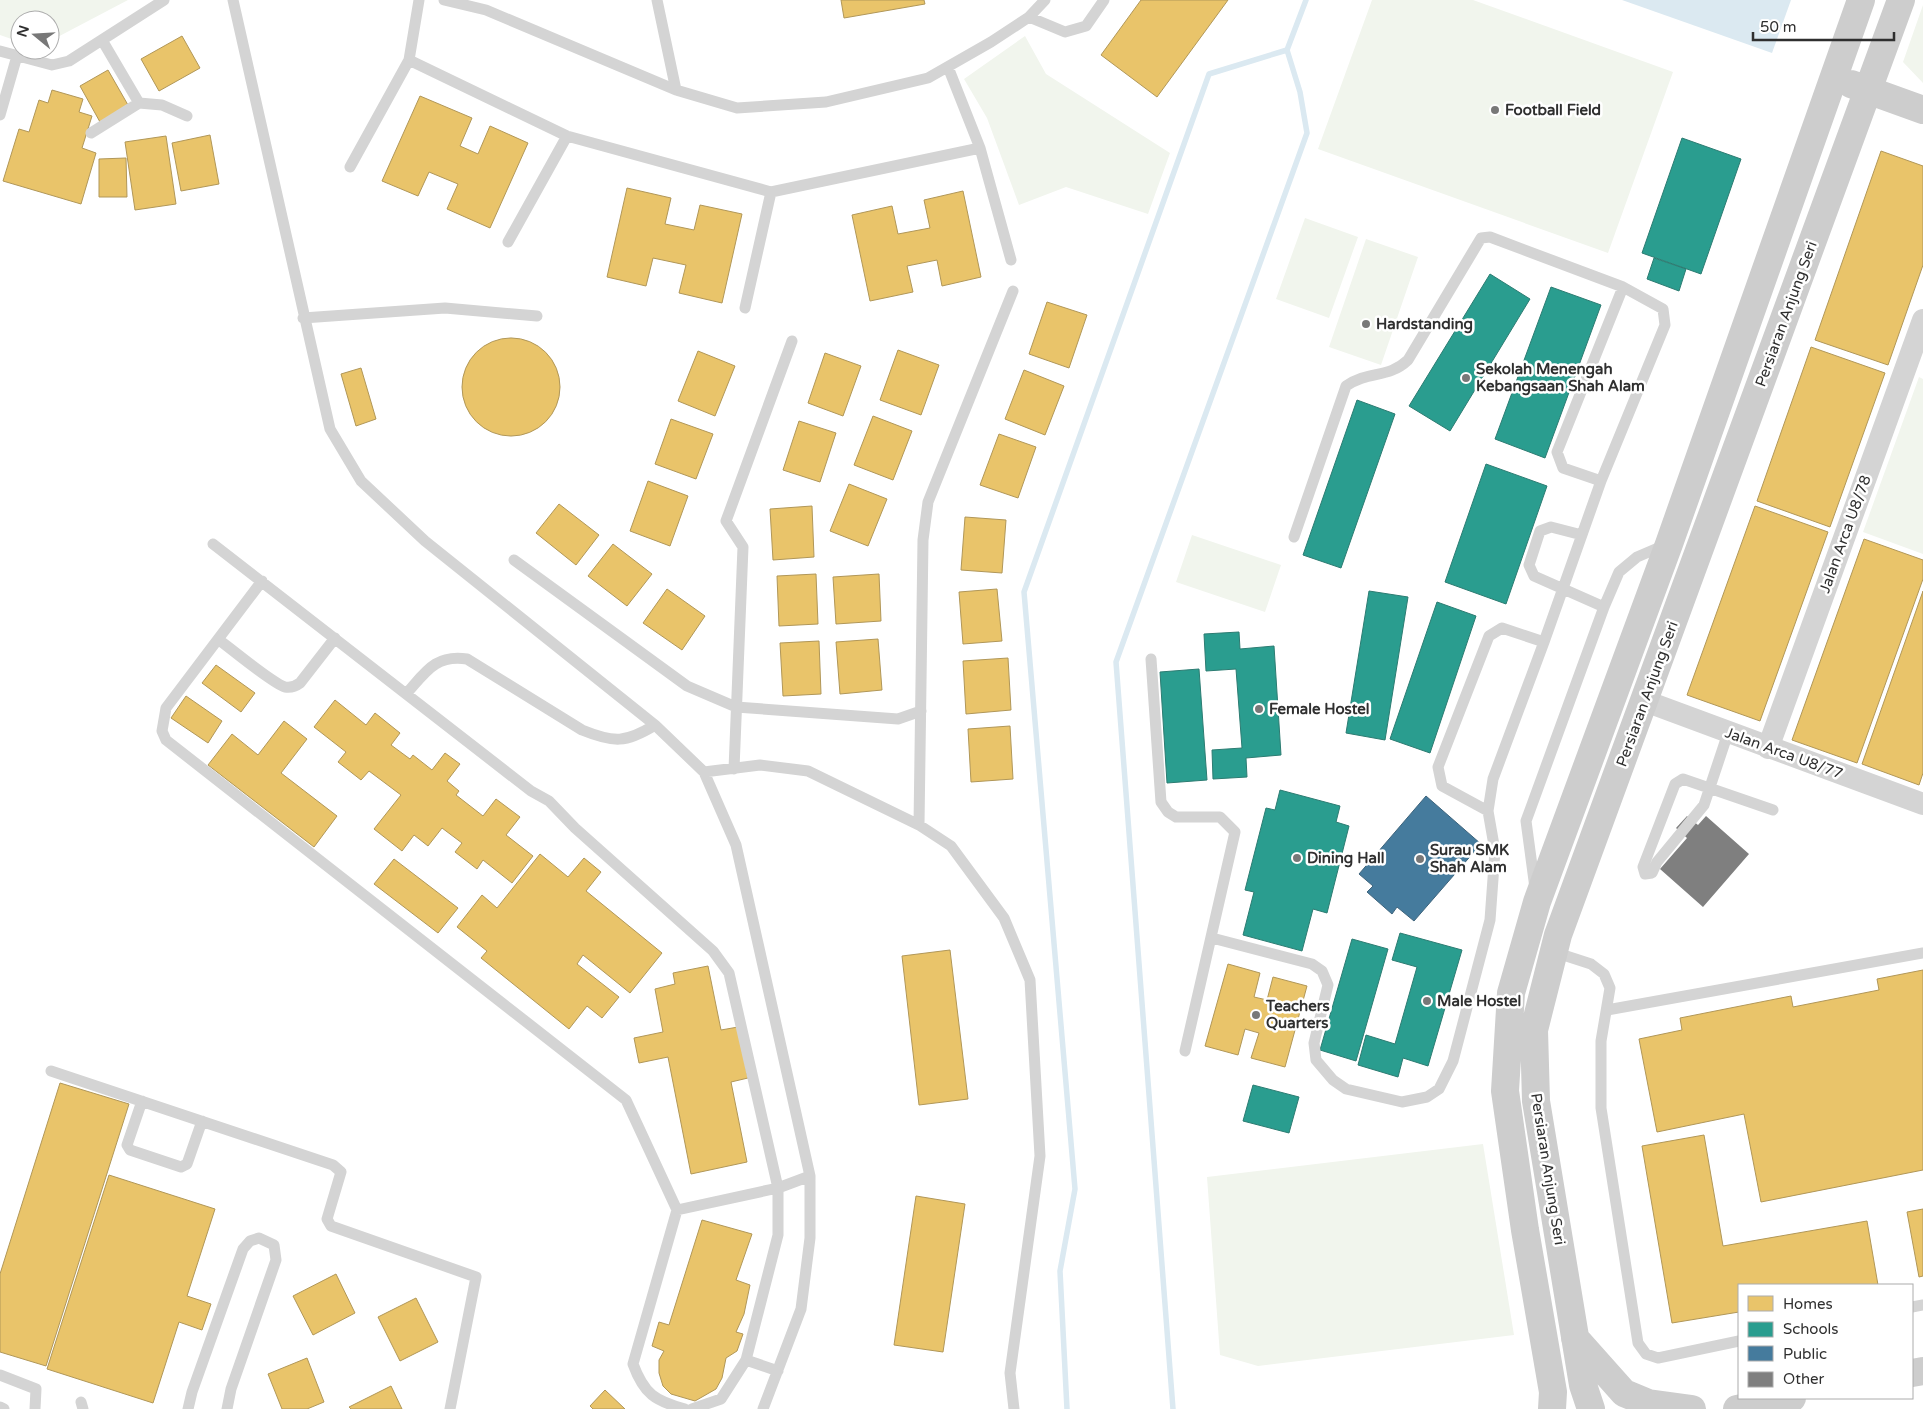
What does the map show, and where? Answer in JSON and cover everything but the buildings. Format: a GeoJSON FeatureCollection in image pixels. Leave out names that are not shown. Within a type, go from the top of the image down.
{"type":"FeatureCollection","features":[{"type":"Feature","properties":{"kind":"street","name":"Persiaran Anjung Seri"},"geometry":{"type":"LineString","coordinates":[[1552,1409],[1553,1392],[1524,1230],[1505,1091],[1512,993],[1537,902],[1668,544],[1861,0]]}},
{"type":"Feature","properties":{"kind":"street","name":"Persiaran Anjung Seri"},"geometry":{"type":"LineString","coordinates":[[1591,1409],[1583,1385],[1536,1101],[1534,1030],[1558,935],[1901,0]]}},
{"type":"Feature","properties":{"kind":"street"},"geometry":{"type":"LineString","coordinates":[[1833,78],[1923,110]]}},
{"type":"Feature","properties":{"kind":"street","name":"Jalan Arca U8/78"},"geometry":{"type":"LineString","coordinates":[[1768,748],[1923,320]]}},
{"type":"Feature","properties":{"kind":"street","name":"Jalan Arca U8/77"},"geometry":{"type":"LineString","coordinates":[[1645,701],[1923,804]]}},
{"type":"Feature","properties":{"kind":"street"},"geometry":{"type":"LineString","coordinates":[[1575,1338],[1624,1393],[1648,1403],[1692,1409]]}},
{"type":"Feature","properties":{"kind":"street"},"geometry":{"type":"LineString","coordinates":[[1737,1409],[1787,1399]]}},
{"type":"Feature","properties":{"kind":"street"},"geometry":{"type":"LineString","coordinates":[[1574,1409],[1583,1409]]}},
{"type":"Feature","properties":{"kind":"lane"},"geometry":{"type":"LineString","coordinates":[[33,60],[52,65],[69,61],[164,0]]}},
{"type":"Feature","properties":{"kind":"lane"},"geometry":{"type":"LineString","coordinates":[[233,0],[303,318],[330,429],[361,481],[425,541],[655,725],[704,772],[736,845],[810,1176],[810,1238],[801,1309],[762,1409]]}},
{"type":"Feature","properties":{"kind":"lane"},"geometry":{"type":"LineString","coordinates":[[350,167],[409,60],[419,0]]}},
{"type":"Feature","properties":{"kind":"lane"},"geometry":{"type":"LineString","coordinates":[[444,0],[486,10],[676,90],[737,108],[826,102],[928,78],[991,42],[1028,17],[1045,0]]}},
{"type":"Feature","properties":{"kind":"lane"},"geometry":{"type":"LineString","coordinates":[[657,0],[676,90]]}},
{"type":"Feature","properties":{"kind":"lane"},"geometry":{"type":"LineString","coordinates":[[1028,17],[1065,32],[1086,26],[1104,0]]}},
{"type":"Feature","properties":{"kind":"lane"},"geometry":{"type":"LineString","coordinates":[[102,40],[139,103]]}},
{"type":"Feature","properties":{"kind":"lane"},"geometry":{"type":"LineString","coordinates":[[0,115],[16,60]]}},
{"type":"Feature","properties":{"kind":"lane"},"geometry":{"type":"LineString","coordinates":[[409,60],[567,136],[771,192],[980,148]]}},
{"type":"Feature","properties":{"kind":"lane"},"geometry":{"type":"LineString","coordinates":[[948,67],[980,148],[1011,260]]}},
{"type":"Feature","properties":{"kind":"lane"},"geometry":{"type":"LineString","coordinates":[[91,133],[139,103],[162,105],[187,116]]}},
{"type":"Feature","properties":{"kind":"lane"},"geometry":{"type":"LineString","coordinates":[[508,242],[567,136]]}},
{"type":"Feature","properties":{"kind":"lane"},"geometry":{"type":"LineString","coordinates":[[745,308],[771,192]]}},
{"type":"Feature","properties":{"kind":"lane"},"geometry":{"type":"LineString","coordinates":[[1212,938],[1312,964],[1322,971],[1328,985],[1314,1043],[1316,1060],[1334,1080],[1346,1089],[1402,1102],[1427,1097],[1439,1089],[1453,1061],[1490,920],[1495,851],[1488,811],[1493,779],[1601,481],[1665,325],[1663,309],[1623,287],[1490,237],[1481,238],[1408,360],[1397,370],[1358,378],[1346,386],[1294,537]]}},
{"type":"Feature","properties":{"kind":"lane"},"geometry":{"type":"LineString","coordinates":[[1601,481],[1563,468],[1557,452],[1623,287]]}},
{"type":"Feature","properties":{"kind":"lane"},"geometry":{"type":"LineString","coordinates":[[919,825],[923,540],[928,502],[1013,291]]}},
{"type":"Feature","properties":{"kind":"lane"},"geometry":{"type":"LineString","coordinates":[[303,318],[445,308],[537,316]]}},
{"type":"Feature","properties":{"kind":"lane"},"geometry":{"type":"LineString","coordinates":[[734,769],[743,548],[726,522],[792,341]]}},
{"type":"Feature","properties":{"kind":"lane"},"geometry":{"type":"LineString","coordinates":[[1582,535],[1551,527],[1540,531],[1529,565],[1534,576],[1604,607]]}},
{"type":"Feature","properties":{"kind":"lane"},"geometry":{"type":"LineString","coordinates":[[213,544],[531,791],[549,801],[714,951],[729,973],[778,1188],[778,1236],[746,1360],[721,1399],[692,1409]]}},
{"type":"Feature","properties":{"kind":"lane"},"geometry":{"type":"LineString","coordinates":[[1537,902],[1526,821],[1604,607],[1619,572],[1637,557],[1668,544]]}},
{"type":"Feature","properties":{"kind":"lane"},"geometry":{"type":"LineString","coordinates":[[514,560],[687,686],[736,707],[898,719],[921,711]]}},
{"type":"Feature","properties":{"kind":"lane"},"geometry":{"type":"LineString","coordinates":[[262,581],[166,708],[162,731],[166,740],[626,1100],[677,1210],[632,1364],[640,1385],[663,1403],[685,1409]]}},
{"type":"Feature","properties":{"kind":"lane"},"geometry":{"type":"LineString","coordinates":[[1488,811],[1442,786],[1438,767],[1489,636],[1502,628],[1544,642]]}},
{"type":"Feature","properties":{"kind":"lane"},"geometry":{"type":"LineString","coordinates":[[219,640],[285,687],[293,687],[300,683],[335,638]]}},
{"type":"Feature","properties":{"kind":"lane"},"geometry":{"type":"LineString","coordinates":[[406,694],[436,662],[458,658],[466,659],[582,730],[603,739],[616,741],[636,737],[655,725]]}},
{"type":"Feature","properties":{"kind":"lane"},"geometry":{"type":"LineString","coordinates":[[1150,660],[1161,802],[1168,812],[1176,817],[1220,817],[1235,832],[1185,1051]]}},
{"type":"Feature","properties":{"kind":"lane"},"geometry":{"type":"LineString","coordinates":[[1728,733],[1709,788],[1704,804],[1657,862],[1652,873],[1645,874],[1643,867],[1675,784],[1683,779],[1709,788],[1772,810]]}},
{"type":"Feature","properties":{"kind":"lane"},"geometry":{"type":"LineString","coordinates":[[704,772],[760,765],[808,771],[919,825],[951,846],[1004,918],[1030,980],[1040,1156],[1010,1373],[1014,1409]]}},
{"type":"Feature","properties":{"kind":"lane"},"geometry":{"type":"LineString","coordinates":[[1554,952],[1591,964],[1604,974],[1610,988],[1601,1041],[1601,1108],[1638,1343],[1646,1354],[1658,1358],[1738,1341]]}},
{"type":"Feature","properties":{"kind":"lane"},"geometry":{"type":"LineString","coordinates":[[1607,1010],[1923,953]]}},
{"type":"Feature","properties":{"kind":"lane"},"geometry":{"type":"LineString","coordinates":[[52,1071],[333,1165],[341,1172],[327,1219],[331,1226],[476,1277],[450,1409]]}},
{"type":"Feature","properties":{"kind":"lane"},"geometry":{"type":"LineString","coordinates":[[142,1101],[127,1145],[130,1150],[182,1167],[188,1164],[202,1121]]}},
{"type":"Feature","properties":{"kind":"lane"},"geometry":{"type":"LineString","coordinates":[[677,1210],[778,1188],[810,1176]]}},
{"type":"Feature","properties":{"kind":"lane"},"geometry":{"type":"LineString","coordinates":[[188,1409],[192,1392],[243,1249],[250,1241],[259,1238],[274,1245],[276,1260],[231,1389],[227,1409]]}},
{"type":"Feature","properties":{"kind":"lane"},"geometry":{"type":"LineString","coordinates":[[746,1360],[778,1371]]}},
{"type":"Feature","properties":{"kind":"lane"},"geometry":{"type":"LineString","coordinates":[[0,1375],[36,1389],[35,1409]]}},
{"type":"Feature","properties":{"kind":"lane"},"geometry":{"type":"LineString","coordinates":[[0,1407],[4,1409]]}},
{"type":"Feature","properties":{"kind":"shaded area"},"geometry":{"type":"Polygon","coordinates":[[[0,0],[128,0],[60,36],[60,10],[10,10],[10,38],[0,35],[0,0]]]}},
{"type":"Feature","properties":{"kind":"shaded area","name":"Football Field"},"geometry":{"type":"Polygon","coordinates":[[[1372,0],[1473,0],[1673,72],[1608,253],[1318,149],[1372,0]]]}},
{"type":"Feature","properties":{"kind":"shaded area"},"geometry":{"type":"Polygon","coordinates":[[[1622,0],[1791,0],[1772,53],[1622,0]]]}},
{"type":"Feature","properties":{"kind":"shaded area"},"geometry":{"type":"Polygon","coordinates":[[[1923,5],[1923,83],[1903,62],[1923,5]]]}},
{"type":"Feature","properties":{"kind":"shaded area"},"geometry":{"type":"Polygon","coordinates":[[[1025,36],[1046,74],[1170,153],[1148,214],[1066,187],[1019,205],[987,118],[964,79],[1025,36]]]}},
{"type":"Feature","properties":{"kind":"shaded area","name":"Hardstanding"},"geometry":{"type":"Polygon","coordinates":[[[1305,218],[1358,237],[1329,318],[1276,299],[1305,218]]]}},
{"type":"Feature","properties":{"kind":"shaded area","name":"Hardstanding"},"geometry":{"type":"Polygon","coordinates":[[[1366,239],[1418,257],[1381,365],[1329,347],[1366,239]]]}},
{"type":"Feature","properties":{"kind":"shaded area"},"geometry":{"type":"Polygon","coordinates":[[[1919,377],[1923,379],[1923,554],[1863,532],[1919,377]]]}},
{"type":"Feature","properties":{"kind":"shaded area"},"geometry":{"type":"Polygon","coordinates":[[[1192,535],[1281,565],[1265,612],[1176,582],[1192,535]]]}},
{"type":"Feature","properties":{"kind":"shaded area"},"geometry":{"type":"Polygon","coordinates":[[[1483,1144],[1514,1335],[1258,1366],[1220,1355],[1207,1177],[1483,1144]]]}},
{"type":"Feature","properties":{"kind":"waterway"},"geometry":{"type":"LineString","coordinates":[[1173,1409],[1116,662],[1307,133],[1300,92],[1287,50],[1306,0]]}},
{"type":"Feature","properties":{"kind":"waterway"},"geometry":{"type":"LineString","coordinates":[[1067,1409],[1060,1271],[1075,1189],[1024,592],[1209,74],[1287,50]]}},
{"type":"Feature","properties":{"kind":"place","name":"Football Field"},"geometry":{"type":"Point","coordinates":[1495,110]}},
{"type":"Feature","properties":{"kind":"place","name":"Hardstanding"},"geometry":{"type":"Point","coordinates":[1366,324]}},
{"type":"Feature","properties":{"kind":"place","name":"Sekolah Menengah Kebangsaan Shah Alam"},"geometry":{"type":"Point","coordinates":[1466,378]}},
{"type":"Feature","properties":{"kind":"place","name":"Female Hostel"},"geometry":{"type":"Point","coordinates":[1259,709]}},
{"type":"Feature","properties":{"kind":"place","name":"Dining Hall"},"geometry":{"type":"Point","coordinates":[1297,858]}},
{"type":"Feature","properties":{"kind":"place","name":"Surau SMK Shah Alam"},"geometry":{"type":"Point","coordinates":[1420,859]}},
{"type":"Feature","properties":{"kind":"place","name":"Male Hostel"},"geometry":{"type":"Point","coordinates":[1427,1001]}},
{"type":"Feature","properties":{"kind":"place","name":"Teachers Quarters"},"geometry":{"type":"Point","coordinates":[1256,1015]}}]}
